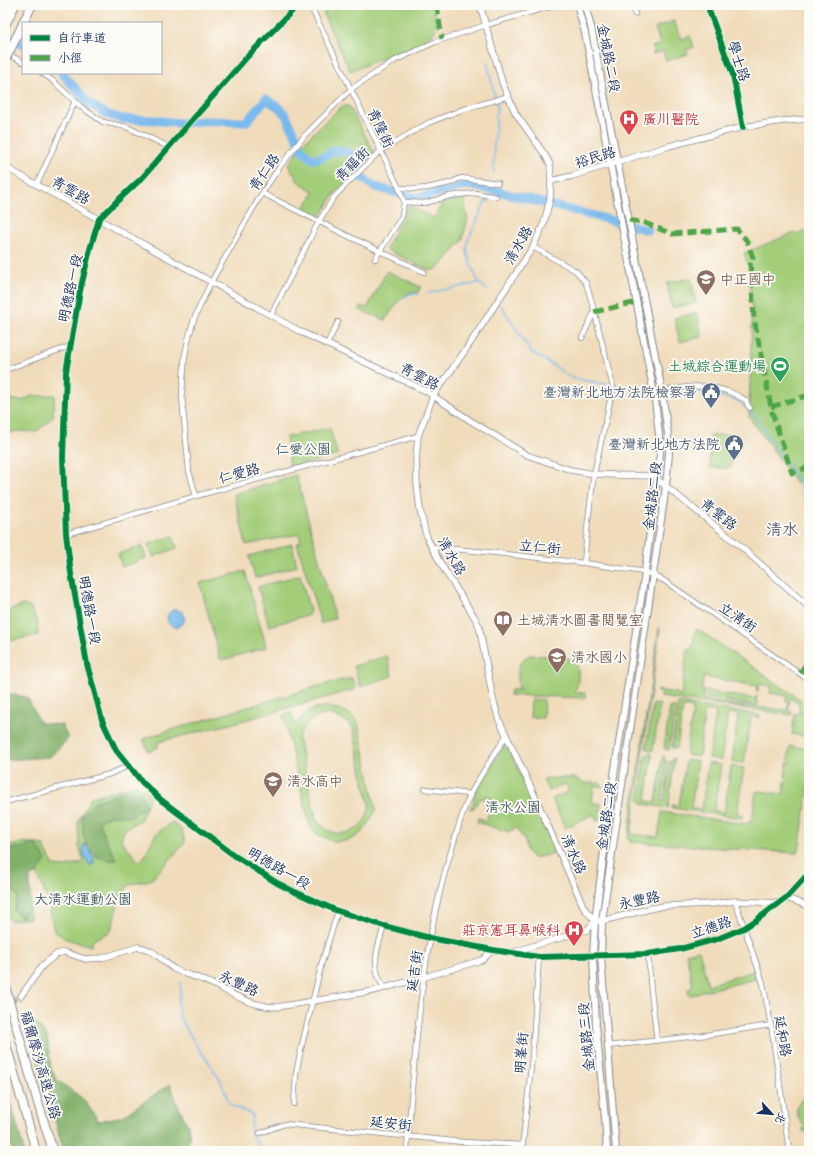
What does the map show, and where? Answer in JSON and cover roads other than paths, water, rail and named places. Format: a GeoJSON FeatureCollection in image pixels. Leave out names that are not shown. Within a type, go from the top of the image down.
{"type":"FeatureCollection","features":[{"type":"Feature","properties":{"kind":"highway"},"geometry":{"type":"LineString","coordinates":[[6,22],[15,5]]}},
{"type":"Feature","properties":{"kind":"highway"},"geometry":{"type":"LineString","coordinates":[[24,22],[32,5]]}},
{"type":"Feature","properties":{"kind":"highway"},"geometry":{"type":"LineString","coordinates":[[5,57],[22,25]]}},
{"type":"Feature","properties":{"kind":"highway","name":"福爾摩沙高速公路"},"geometry":{"type":"LineString","coordinates":[[5,986],[53,1151]]}},
{"type":"Feature","properties":{"kind":"highway","name":"福爾摩沙高速公路"},"geometry":{"type":"LineString","coordinates":[[5,1042],[36,1151]]}},
{"type":"Feature","properties":{"kind":"main road","name":"金城路二段"},"geometry":{"type":"LineString","coordinates":[[577,5],[585,33],[614,163],[662,391],[668,434],[669,454],[666,486],[602,921]]}},
{"type":"Feature","properties":{"kind":"main road","name":"金城路二段"},"geometry":{"type":"LineString","coordinates":[[585,5],[590,26],[655,399],[660,454],[658,479],[613,782],[595,921]]}},
{"type":"Feature","properties":{"kind":"main road","name":"金城路三段"},"geometry":{"type":"LineString","coordinates":[[595,921],[593,956],[596,1025],[608,1151]]}},
{"type":"Feature","properties":{"kind":"main road","name":"金城路三段"},"geometry":{"type":"LineString","coordinates":[[602,921],[601,956],[616,1151]]}},
{"type":"Feature","properties":{"kind":"street","name":"明德路一段"},"geometry":{"type":"LineString","coordinates":[[298,5],[246,58],[143,177],[99,220],[87,261],[66,372],[63,458],[66,534],[71,573],[87,664],[102,720],[116,750],[128,766],[160,800],[235,856],[277,883],[317,903],[384,926],[430,938],[493,950],[539,957],[601,956]]}},
{"type":"Feature","properties":{"kind":"street","name":"青隆街"},"geometry":{"type":"LineString","coordinates":[[310,5],[404,201]]}},
{"type":"Feature","properties":{"kind":"street"},"geometry":{"type":"LineString","coordinates":[[480,5],[503,85],[516,114],[550,164],[551,181]]}},
{"type":"Feature","properties":{"kind":"street","name":"青仁路"},"geometry":{"type":"LineString","coordinates":[[196,496],[184,429],[182,393],[185,355],[189,336],[194,319],[211,282],[262,193],[281,165],[305,135],[351,89],[401,58],[435,42],[486,25],[556,5]]}},
{"type":"Feature","properties":{"kind":"street"},"geometry":{"type":"LineString","coordinates":[[632,5],[635,14]]}},
{"type":"Feature","properties":{"kind":"street","name":"學士路"},"geometry":{"type":"LineString","coordinates":[[707,5],[733,75],[743,127]]}},
{"type":"Feature","properties":{"kind":"street"},"geometry":{"type":"LineString","coordinates":[[5,57],[22,62]]}},
{"type":"Feature","properties":{"kind":"street"},"geometry":{"type":"LineString","coordinates":[[43,74],[75,101],[103,122],[127,127],[169,147]]}},
{"type":"Feature","properties":{"kind":"street","name":"青福街"},"geometry":{"type":"LineString","coordinates":[[271,315],[319,222],[334,197],[380,151],[428,123],[461,110],[508,96]]}},
{"type":"Feature","properties":{"kind":"street"},"geometry":{"type":"LineString","coordinates":[[37,184],[75,101]]}},
{"type":"Feature","properties":{"kind":"street","name":"裕民路"},"geometry":{"type":"LineString","coordinates":[[551,181],[669,146],[743,127],[809,119]]}},
{"type":"Feature","properties":{"kind":"street","name":"青雲路"},"geometry":{"type":"LineString","coordinates":[[5,167],[301,332],[426,391],[471,421],[527,455],[571,470],[594,474],[654,476],[739,545],[809,607]]}},
{"type":"Feature","properties":{"kind":"street"},"geometry":{"type":"LineString","coordinates":[[399,188],[427,188],[450,183],[461,178],[498,184]]}},
{"type":"Feature","properties":{"kind":"street","name":"清水路"},"geometry":{"type":"LineString","coordinates":[[551,181],[548,209],[544,223],[533,247],[467,348],[433,396],[418,436],[416,458],[417,484],[419,504],[425,531],[442,566],[479,626],[492,699],[499,720],[533,792],[584,908],[595,921]]}},
{"type":"Feature","properties":{"kind":"street"},"geometry":{"type":"LineString","coordinates":[[262,193],[424,272]]}},
{"type":"Feature","properties":{"kind":"street"},"geometry":{"type":"LineString","coordinates":[[375,259],[402,216],[404,201],[425,203],[450,196],[475,193],[496,197]]}},
{"type":"Feature","properties":{"kind":"street"},"geometry":{"type":"LineString","coordinates":[[533,247],[576,270],[586,283],[614,387],[594,474],[584,563]]}},
{"type":"Feature","properties":{"kind":"street"},"geometry":{"type":"LineString","coordinates":[[582,338],[594,312]]}},
{"type":"Feature","properties":{"kind":"street"},"geometry":{"type":"LineString","coordinates":[[327,344],[338,322]]}},
{"type":"Feature","properties":{"kind":"street"},"geometry":{"type":"LineString","coordinates":[[5,370],[70,346]]}},
{"type":"Feature","properties":{"kind":"street"},"geometry":{"type":"LineString","coordinates":[[662,391],[704,386],[718,388],[726,390],[746,400],[750,408]]}},
{"type":"Feature","properties":{"kind":"street","name":"仁愛路"},"geometry":{"type":"LineString","coordinates":[[66,534],[196,496],[418,436]]}},
{"type":"Feature","properties":{"kind":"street","name":"立仁街"},"geometry":{"type":"LineString","coordinates":[[432,547],[584,563],[645,572]]}},
{"type":"Feature","properties":{"kind":"street","name":"立清街"},"geometry":{"type":"LineString","coordinates":[[645,572],[663,580],[809,680]]}},
{"type":"Feature","properties":{"kind":"street"},"geometry":{"type":"LineString","coordinates":[[800,673],[809,661]]}},
{"type":"Feature","properties":{"kind":"street","name":"延吉街"},"geometry":{"type":"LineString","coordinates":[[407,1151],[416,1040],[430,938],[443,875],[470,794],[506,736]]}},
{"type":"Feature","properties":{"kind":"street"},"geometry":{"type":"LineString","coordinates":[[5,802],[110,774],[128,766]]}},
{"type":"Feature","properties":{"kind":"street"},"geometry":{"type":"LineString","coordinates":[[425,789],[470,794]]}},
{"type":"Feature","properties":{"kind":"street","name":"立德路"},"geometry":{"type":"LineString","coordinates":[[601,956],[648,954],[680,949],[717,939],[744,928],[755,921],[786,898],[809,873]]}},
{"type":"Feature","properties":{"kind":"street"},"geometry":{"type":"LineString","coordinates":[[786,898],[808,906]]}},
{"type":"Feature","properties":{"kind":"street","name":"永豐路"},"geometry":{"type":"LineString","coordinates":[[595,921],[602,921],[652,908],[735,901],[780,903]]}},
{"type":"Feature","properties":{"kind":"street","name":"延和路"},"geometry":{"type":"LineString","coordinates":[[735,901],[763,983],[771,1025],[789,1151]]}},
{"type":"Feature","properties":{"kind":"street"},"geometry":{"type":"LineString","coordinates":[[294,1104],[296,1074],[300,1049],[322,962],[338,911]]}},
{"type":"Feature","properties":{"kind":"street"},"geometry":{"type":"LineString","coordinates":[[511,953],[587,930],[595,921]]}},
{"type":"Feature","properties":{"kind":"street"},"geometry":{"type":"LineString","coordinates":[[384,926],[378,946],[376,964],[378,979],[384,988]]}},
{"type":"Feature","properties":{"kind":"street","name":"永豐路"},"geometry":{"type":"LineString","coordinates":[[21,996],[43,965],[57,954],[64,952],[85,959],[102,958],[138,946],[145,947],[164,962],[176,969],[204,980],[254,1004],[267,1007],[277,1007],[384,988],[482,960],[493,950]]}},
{"type":"Feature","properties":{"kind":"street"},"geometry":{"type":"LineString","coordinates":[[648,954],[657,1040]]}},
{"type":"Feature","properties":{"kind":"street","name":"明峯街"},"geometry":{"type":"LineString","coordinates":[[522,1151],[532,1057],[539,957]]}},
{"type":"Feature","properties":{"kind":"street"},"geometry":{"type":"LineString","coordinates":[[608,1046],[771,1025]]}},
{"type":"Feature","properties":{"kind":"street","name":"延安街"},"geometry":{"type":"LineString","coordinates":[[260,1133],[285,1124],[463,1142],[522,1145]]}},
{"type":"Feature","properties":{"kind":"water"},"geometry":{"type":"Polygon","coordinates":[[[175,609],[182,612],[185,619],[181,625],[177,627],[170,624],[168,621],[170,612],[175,609]]]}},
{"type":"Feature","properties":{"kind":"water"},"geometry":{"type":"Polygon","coordinates":[[[83,845],[87,846],[93,857],[94,862],[91,866],[84,856],[83,845]]]}},
{"type":"Feature","properties":{"kind":"waterway"},"geometry":{"type":"LineString","coordinates":[[5,36],[22,44]]}},
{"type":"Feature","properties":{"kind":"waterway"},"geometry":{"type":"LineString","coordinates":[[487,61],[495,98]]}},
{"type":"Feature","properties":{"kind":"waterway"},"geometry":{"type":"LineString","coordinates":[[63,74],[88,103],[108,115],[123,119],[154,120],[179,123],[204,121],[246,122],[266,99],[280,108],[286,116],[298,140]]}},
{"type":"Feature","properties":{"kind":"waterway"},"geometry":{"type":"LineString","coordinates":[[494,173],[496,102]]}},
{"type":"Feature","properties":{"kind":"waterway"},"geometry":{"type":"LineString","coordinates":[[301,147],[302,150],[312,159],[317,159],[336,150],[344,151],[350,154],[361,177],[373,186],[417,198],[468,185],[618,222]]}},
{"type":"Feature","properties":{"kind":"waterway"},"geometry":{"type":"LineString","coordinates":[[487,290],[479,283],[467,251],[468,240],[485,202],[490,201]]}},
{"type":"Feature","properties":{"kind":"waterway"},"geometry":{"type":"LineString","coordinates":[[625,224],[648,230]]}},
{"type":"Feature","properties":{"kind":"waterway"},"geometry":{"type":"LineString","coordinates":[[428,293],[479,283]]}},
{"type":"Feature","properties":{"kind":"waterway"},"geometry":{"type":"LineString","coordinates":[[400,300],[409,294],[418,294]]}},
{"type":"Feature","properties":{"kind":"waterway"},"geometry":{"type":"LineString","coordinates":[[501,305],[531,352],[571,378],[611,385]]}},
{"type":"Feature","properties":{"kind":"waterway"},"geometry":{"type":"LineString","coordinates":[[615,386],[624,388],[643,388]]}},
{"type":"Feature","properties":{"kind":"waterway"},"geometry":{"type":"LineString","coordinates":[[682,390],[718,395],[740,402],[754,415],[795,476],[809,511]]}},
{"type":"Feature","properties":{"kind":"waterway"},"geometry":{"type":"LineString","coordinates":[[180,982],[181,992],[178,1002],[179,1016],[198,1048],[221,1081],[229,1103],[252,1114],[252,1136],[263,1151]]}},
{"type":"Feature","properties":{"kind":"tunnel"},"geometry":{"type":"LineString","coordinates":[[5,1005],[21,996]]}},
{"type":"Feature","properties":{"kind":"place","name":"廣川醫院"},"geometry":{"type":"Point","coordinates":[629,136]}},
{"type":"Feature","properties":{"kind":"place","name":"中正國中"},"geometry":{"type":"Point","coordinates":[706,296]}},
{"type":"Feature","properties":{"kind":"place","name":"土城綜合運動場"},"geometry":{"type":"Point","coordinates":[780,383]}},
{"type":"Feature","properties":{"kind":"place","name":"臺灣新北地方法院檢察署"},"geometry":{"type":"Point","coordinates":[711,409]}},
{"type":"Feature","properties":{"kind":"place","name":"臺灣新北地方法院"},"geometry":{"type":"Point","coordinates":[734,461]}},
{"type":"Feature","properties":{"kind":"place","name":"土城清水圖書閱覽室"},"geometry":{"type":"Point","coordinates":[503,637]}},
{"type":"Feature","properties":{"kind":"place","name":"清水國小"},"geometry":{"type":"Point","coordinates":[557,674]}},
{"type":"Feature","properties":{"kind":"place","name":"清水高中"},"geometry":{"type":"Point","coordinates":[273,798]}},
{"type":"Feature","properties":{"kind":"place","name":"莊京憲耳鼻喉科"},"geometry":{"type":"Point","coordinates":[574,947]}},
{"type":"Feature","properties":{"kind":"district","name":"清水"},"geometry":{"type":"Point","coordinates":[782,529]}},
{"type":"Feature","properties":{"kind":"park label","name":"仁愛公園"},"geometry":{"type":"Point","coordinates":[303,449]}},
{"type":"Feature","properties":{"kind":"park label","name":"清水公園"},"geometry":{"type":"Point","coordinates":[513,807]}},
{"type":"Feature","properties":{"kind":"park label","name":"大清水運動公園"},"geometry":{"type":"Point","coordinates":[83,899]}}]}
